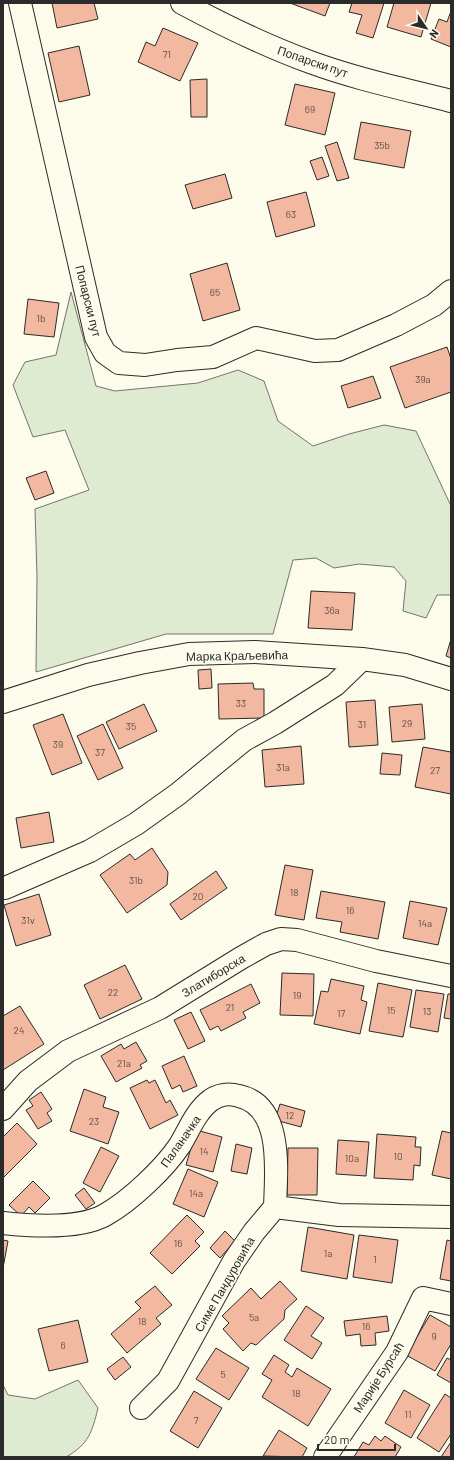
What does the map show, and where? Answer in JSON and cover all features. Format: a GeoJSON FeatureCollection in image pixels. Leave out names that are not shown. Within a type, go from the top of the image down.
{"type":"FeatureCollection","features":[{"type":"Feature","properties":{"kind":"street","name":"Попарски пут"},"geometry":{"type":"LineString","coordinates":[[20,3],[96,337],[105,352],[119,363],[145,365],[176,360],[213,357],[256,338],[315,351],[338,350],[402,322],[434,305],[451,291]]}},
{"type":"Feature","properties":{"kind":"street","name":"Попарски пут"},"geometry":{"type":"LineString","coordinates":[[182,3],[276,49],[311,62],[382,84],[451,101]]}},
{"type":"Feature","properties":{"kind":"street","name":"Марка Краљевића"},"geometry":{"type":"LineString","coordinates":[[3,702],[88,675],[189,654],[255,652],[362,659],[405,665],[451,679]]}},
{"type":"Feature","properties":{"kind":"street"},"geometry":{"type":"LineString","coordinates":[[5,888],[90,851],[136,824],[178,794],[244,740],[275,723],[335,685],[362,659]]}},
{"type":"Feature","properties":{"kind":"street","name":"Златиборска"},"geometry":{"type":"LineString","coordinates":[[3,1109],[28,1081],[68,1051],[160,1008],[241,958],[266,944],[281,939],[297,940],[376,961],[451,976]]}},
{"type":"Feature","properties":{"kind":"street","name":"Паланачка"},"geometry":{"type":"LineString","coordinates":[[3,1223],[25,1225],[69,1224],[104,1216],[121,1205],[163,1167],[179,1145],[192,1122],[210,1101],[222,1094],[232,1094],[248,1098],[255,1102],[264,1111],[272,1132],[276,1156],[275,1207]]}},
{"type":"Feature","properties":{"kind":"street"},"geometry":{"type":"LineString","coordinates":[[275,1207],[339,1214],[451,1217]]}},
{"type":"Feature","properties":{"kind":"street","name":"Симе Пандуровића"},"geometry":{"type":"LineString","coordinates":[[141,1408],[168,1381],[234,1261],[254,1232],[275,1207]]}},
{"type":"Feature","properties":{"kind":"street","name":"Марије Бурсаћ"},"geometry":{"type":"LineString","coordinates":[[325,1457],[397,1352],[423,1298],[451,1304]]}},
{"type":"Feature","properties":{"kind":"green space"},"geometry":{"type":"Polygon","coordinates":[[[71,292],[96,386],[115,391],[198,383],[238,370],[264,381],[278,421],[313,446],[349,434],[384,425],[416,431],[451,506],[451,595],[437,595],[426,618],[403,611],[406,581],[394,567],[359,564],[334,568],[316,558],[293,560],[273,634],[166,634],[36,672],[37,576],[35,509],[89,490],[65,430],[33,437],[13,385],[25,362],[56,355],[71,292]]]}},
{"type":"Feature","properties":{"kind":"green space"},"geometry":{"type":"Polygon","coordinates":[[[78,1380],[98,1408],[94,1424],[85,1442],[66,1457],[3,1457],[3,1385],[8,1395],[35,1399],[78,1380]]]}},
{"type":"Feature","properties":{"kind":"building"},"geometry":{"type":"Polygon","coordinates":[[[52,3],[94,3],[98,19],[57,28],[52,3]]]}},
{"type":"Feature","properties":{"kind":"building"},"geometry":{"type":"Polygon","coordinates":[[[290,3],[330,3],[325,16],[290,3]]]}},
{"type":"Feature","properties":{"kind":"building"},"geometry":{"type":"Polygon","coordinates":[[[352,3],[384,3],[373,38],[356,33],[362,15],[349,12],[352,3]]]}},
{"type":"Feature","properties":{"kind":"building"},"geometry":{"type":"Polygon","coordinates":[[[394,3],[431,3],[421,37],[387,27],[394,3]]]}},
{"type":"Feature","properties":{"kind":"building"},"geometry":{"type":"Polygon","coordinates":[[[451,11],[451,47],[431,39],[439,19],[447,22],[451,11]]]}},
{"type":"Feature","properties":{"kind":"building"},"geometry":{"type":"Polygon","coordinates":[[[163,28],[198,43],[180,81],[138,62],[146,42],[155,46],[163,28]]]}},
{"type":"Feature","properties":{"kind":"building"},"geometry":{"type":"Polygon","coordinates":[[[79,46],[90,95],[59,102],[48,53],[79,46]]]}},
{"type":"Feature","properties":{"kind":"building"},"geometry":{"type":"Polygon","coordinates":[[[207,79],[207,117],[191,117],[190,80],[207,79]]]}},
{"type":"Feature","properties":{"kind":"building"},"geometry":{"type":"Polygon","coordinates":[[[295,84],[335,93],[325,135],[285,125],[295,84]]]}},
{"type":"Feature","properties":{"kind":"building"},"geometry":{"type":"Polygon","coordinates":[[[361,122],[411,131],[404,168],[354,159],[361,122]]]}},
{"type":"Feature","properties":{"kind":"building"},"geometry":{"type":"Polygon","coordinates":[[[337,142],[349,178],[337,181],[325,146],[337,142]]]}},
{"type":"Feature","properties":{"kind":"building"},"geometry":{"type":"Polygon","coordinates":[[[322,157],[329,176],[317,180],[310,161],[322,157]]]}},
{"type":"Feature","properties":{"kind":"building"},"geometry":{"type":"Polygon","coordinates":[[[225,174],[232,198],[193,209],[185,185],[225,174]]]}},
{"type":"Feature","properties":{"kind":"building"},"geometry":{"type":"Polygon","coordinates":[[[306,192],[315,226],[276,237],[267,202],[306,192]]]}},
{"type":"Feature","properties":{"kind":"building"},"geometry":{"type":"Polygon","coordinates":[[[227,263],[240,310],[203,321],[190,274],[227,263]]]}},
{"type":"Feature","properties":{"kind":"building"},"geometry":{"type":"Polygon","coordinates":[[[28,299],[59,303],[54,337],[24,334],[28,299]]]}},
{"type":"Feature","properties":{"kind":"building"},"geometry":{"type":"Polygon","coordinates":[[[447,347],[451,359],[451,392],[405,408],[390,367],[447,347]]]}},
{"type":"Feature","properties":{"kind":"building"},"geometry":{"type":"Polygon","coordinates":[[[373,376],[381,398],[348,408],[341,386],[373,376]]]}},
{"type":"Feature","properties":{"kind":"building"},"geometry":{"type":"Polygon","coordinates":[[[46,471],[54,493],[35,500],[26,478],[46,471]]]}},
{"type":"Feature","properties":{"kind":"building"},"geometry":{"type":"Polygon","coordinates":[[[311,591],[355,593],[352,630],[308,628],[311,591]]]}},
{"type":"Feature","properties":{"kind":"building"},"geometry":{"type":"Polygon","coordinates":[[[451,639],[451,658],[446,656],[451,639]]]}},
{"type":"Feature","properties":{"kind":"building"},"geometry":{"type":"Polygon","coordinates":[[[211,669],[212,688],[199,689],[198,670],[211,669]]]}},
{"type":"Feature","properties":{"kind":"building"},"geometry":{"type":"Polygon","coordinates":[[[253,683],[254,689],[264,689],[264,718],[219,719],[218,684],[253,683]]]}},
{"type":"Feature","properties":{"kind":"building"},"geometry":{"type":"Polygon","coordinates":[[[375,700],[378,745],[349,747],[346,702],[375,700]]]}},
{"type":"Feature","properties":{"kind":"building"},"geometry":{"type":"Polygon","coordinates":[[[144,704],[157,731],[119,749],[106,722],[144,704]]]}},
{"type":"Feature","properties":{"kind":"building"},"geometry":{"type":"Polygon","coordinates":[[[422,704],[425,739],[392,742],[389,707],[422,704]]]}},
{"type":"Feature","properties":{"kind":"building"},"geometry":{"type":"Polygon","coordinates":[[[63,714],[82,763],[52,775],[33,725],[63,714]]]}},
{"type":"Feature","properties":{"kind":"building"},"geometry":{"type":"Polygon","coordinates":[[[103,724],[123,768],[98,780],[77,736],[103,724]]]}},
{"type":"Feature","properties":{"kind":"building"},"geometry":{"type":"Polygon","coordinates":[[[301,746],[304,784],[265,787],[262,750],[301,746]]]}},
{"type":"Feature","properties":{"kind":"building"},"geometry":{"type":"Polygon","coordinates":[[[423,747],[451,752],[451,794],[415,787],[423,747]]]}},
{"type":"Feature","properties":{"kind":"building"},"geometry":{"type":"Polygon","coordinates":[[[382,753],[402,755],[400,775],[380,774],[382,753]]]}},
{"type":"Feature","properties":{"kind":"building"},"geometry":{"type":"Polygon","coordinates":[[[49,812],[54,842],[21,848],[16,818],[49,812]]]}},
{"type":"Feature","properties":{"kind":"building"},"geometry":{"type":"Polygon","coordinates":[[[152,848],[168,872],[167,885],[127,913],[100,875],[130,854],[135,860],[152,848]]]}},
{"type":"Feature","properties":{"kind":"building"},"geometry":{"type":"Polygon","coordinates":[[[285,865],[313,870],[304,920],[275,915],[285,865]]]}},
{"type":"Feature","properties":{"kind":"building"},"geometry":{"type":"Polygon","coordinates":[[[216,871],[227,888],[181,920],[170,904],[216,871]]]}},
{"type":"Feature","properties":{"kind":"building"},"geometry":{"type":"Polygon","coordinates":[[[321,891],[385,902],[378,939],[340,932],[342,922],[316,918],[321,891]]]}},
{"type":"Feature","properties":{"kind":"building"},"geometry":{"type":"Polygon","coordinates":[[[39,894],[51,935],[16,946],[4,905],[39,894]]]}},
{"type":"Feature","properties":{"kind":"building"},"geometry":{"type":"Polygon","coordinates":[[[410,901],[447,908],[438,945],[403,938],[410,901]]]}},
{"type":"Feature","properties":{"kind":"building"},"geometry":{"type":"Polygon","coordinates":[[[125,965],[142,999],[100,1019],[84,985],[125,965]]]}},
{"type":"Feature","properties":{"kind":"building"},"geometry":{"type":"Polygon","coordinates":[[[282,973],[314,974],[313,1016],[280,1015],[282,973]]]}},
{"type":"Feature","properties":{"kind":"building"},"geometry":{"type":"Polygon","coordinates":[[[331,979],[364,986],[361,1000],[367,1002],[360,1034],[314,1024],[321,991],[328,992],[331,979]]]}},
{"type":"Feature","properties":{"kind":"building"},"geometry":{"type":"Polygon","coordinates":[[[378,983],[412,990],[403,1037],[369,1031],[378,983]]]}},
{"type":"Feature","properties":{"kind":"building"},"geometry":{"type":"Polygon","coordinates":[[[251,984],[260,1003],[243,1012],[246,1018],[221,1031],[218,1026],[210,1030],[200,1010],[251,984]]]}},
{"type":"Feature","properties":{"kind":"building"},"geometry":{"type":"Polygon","coordinates":[[[416,990],[444,994],[438,1032],[410,1027],[416,990]]]}},
{"type":"Feature","properties":{"kind":"building"},"geometry":{"type":"Polygon","coordinates":[[[448,994],[451,994],[451,1019],[444,1018],[448,994]]]}},
{"type":"Feature","properties":{"kind":"building"},"geometry":{"type":"Polygon","coordinates":[[[20,1006],[44,1044],[3,1070],[3,1016],[20,1006]]]}},
{"type":"Feature","properties":{"kind":"building"},"geometry":{"type":"Polygon","coordinates":[[[191,1012],[205,1041],[188,1049],[174,1020],[191,1012]]]}},
{"type":"Feature","properties":{"kind":"building"},"geometry":{"type":"Polygon","coordinates":[[[136,1042],[147,1061],[140,1065],[142,1068],[116,1082],[101,1056],[121,1044],[124,1049],[136,1042]]]}},
{"type":"Feature","properties":{"kind":"building"},"geometry":{"type":"Polygon","coordinates":[[[184,1056],[197,1086],[183,1092],[180,1085],[172,1089],[162,1066],[184,1056]]]}},
{"type":"Feature","properties":{"kind":"building"},"geometry":{"type":"Polygon","coordinates":[[[147,1080],[149,1083],[155,1080],[166,1103],[170,1100],[178,1115],[150,1129],[130,1088],[147,1080]]]}},
{"type":"Feature","properties":{"kind":"building"},"geometry":{"type":"Polygon","coordinates":[[[84,1089],[106,1097],[103,1107],[119,1112],[108,1144],[70,1131],[84,1089]]]}},
{"type":"Feature","properties":{"kind":"building"},"geometry":{"type":"Polygon","coordinates":[[[41,1092],[52,1109],[47,1113],[52,1121],[38,1129],[26,1110],[33,1106],[29,1100],[41,1092]]]}},
{"type":"Feature","properties":{"kind":"building"},"geometry":{"type":"Polygon","coordinates":[[[280,1104],[305,1111],[301,1127],[275,1120],[280,1104]]]}},
{"type":"Feature","properties":{"kind":"building"},"geometry":{"type":"Polygon","coordinates":[[[17,1123],[37,1144],[3,1178],[3,1137],[17,1123]]]}},
{"type":"Feature","properties":{"kind":"building"},"geometry":{"type":"Polygon","coordinates":[[[196,1130],[222,1137],[213,1172],[186,1165],[196,1130]]]}},
{"type":"Feature","properties":{"kind":"building"},"geometry":{"type":"Polygon","coordinates":[[[442,1131],[451,1133],[451,1179],[432,1175],[442,1131]]]}},
{"type":"Feature","properties":{"kind":"building"},"geometry":{"type":"Polygon","coordinates":[[[377,1134],[416,1137],[415,1147],[421,1147],[420,1166],[414,1165],[413,1180],[374,1178],[377,1134]]]}},
{"type":"Feature","properties":{"kind":"building"},"geometry":{"type":"Polygon","coordinates":[[[338,1140],[369,1142],[366,1176],[336,1174],[338,1140]]]}},
{"type":"Feature","properties":{"kind":"building"},"geometry":{"type":"Polygon","coordinates":[[[236,1144],[252,1148],[247,1174],[231,1171],[236,1144]]]}},
{"type":"Feature","properties":{"kind":"building"},"geometry":{"type":"Polygon","coordinates":[[[101,1147],[119,1156],[100,1192],[83,1183],[101,1147]]]}},
{"type":"Feature","properties":{"kind":"building"},"geometry":{"type":"Polygon","coordinates":[[[288,1148],[318,1148],[317,1195],[287,1195],[288,1148]]]}},
{"type":"Feature","properties":{"kind":"building"},"geometry":{"type":"Polygon","coordinates":[[[188,1169],[218,1182],[204,1217],[173,1204],[188,1169]]]}},
{"type":"Feature","properties":{"kind":"building"},"geometry":{"type":"Polygon","coordinates":[[[33,1181],[50,1198],[35,1213],[29,1207],[21,1216],[9,1205],[33,1181]]]}},
{"type":"Feature","properties":{"kind":"building"},"geometry":{"type":"Polygon","coordinates":[[[84,1188],[95,1203],[86,1209],[75,1195],[84,1188]]]}},
{"type":"Feature","properties":{"kind":"building"},"geometry":{"type":"Polygon","coordinates":[[[187,1215],[204,1232],[195,1241],[200,1246],[172,1274],[150,1253],[187,1215]]]}},
{"type":"Feature","properties":{"kind":"building"},"geometry":{"type":"Polygon","coordinates":[[[308,1227],[354,1235],[347,1279],[301,1271],[308,1227]]]}},
{"type":"Feature","properties":{"kind":"building"},"geometry":{"type":"Polygon","coordinates":[[[225,1231],[235,1241],[220,1258],[210,1248],[225,1231]]]}},
{"type":"Feature","properties":{"kind":"building"},"geometry":{"type":"Polygon","coordinates":[[[359,1235],[398,1240],[392,1283],[353,1277],[359,1235]]]}},
{"type":"Feature","properties":{"kind":"building"},"geometry":{"type":"Polygon","coordinates":[[[3,1240],[8,1241],[3,1268],[3,1240]]]}},
{"type":"Feature","properties":{"kind":"building"},"geometry":{"type":"Polygon","coordinates":[[[447,1240],[451,1241],[451,1281],[440,1279],[447,1240]]]}},
{"type":"Feature","properties":{"kind":"building"},"geometry":{"type":"Polygon","coordinates":[[[280,1281],[297,1299],[285,1310],[284,1319],[256,1345],[251,1343],[243,1351],[223,1329],[229,1323],[222,1316],[251,1288],[261,1299],[280,1281]]]}},
{"type":"Feature","properties":{"kind":"building"},"geometry":{"type":"Polygon","coordinates":[[[155,1286],[172,1305],[156,1318],[161,1324],[127,1353],[111,1334],[141,1308],[135,1302],[155,1286]]]}},
{"type":"Feature","properties":{"kind":"building"},"geometry":{"type":"Polygon","coordinates":[[[306,1306],[324,1318],[311,1336],[322,1343],[312,1359],[284,1340],[306,1306]]]}},
{"type":"Feature","properties":{"kind":"building"},"geometry":{"type":"Polygon","coordinates":[[[430,1315],[451,1327],[451,1344],[435,1371],[406,1355],[430,1315]]]}},
{"type":"Feature","properties":{"kind":"building"},"geometry":{"type":"Polygon","coordinates":[[[387,1316],[389,1331],[375,1333],[376,1345],[361,1346],[360,1334],[346,1336],[344,1321],[387,1316]]]}},
{"type":"Feature","properties":{"kind":"building"},"geometry":{"type":"Polygon","coordinates":[[[78,1320],[88,1362],[49,1371],[38,1329],[78,1320]]]}},
{"type":"Feature","properties":{"kind":"building"},"geometry":{"type":"Polygon","coordinates":[[[216,1348],[249,1368],[229,1400],[196,1379],[216,1348]]]}},
{"type":"Feature","properties":{"kind":"building"},"geometry":{"type":"Polygon","coordinates":[[[274,1355],[289,1365],[285,1372],[292,1377],[297,1368],[331,1389],[308,1426],[262,1397],[272,1380],[262,1374],[274,1355]]]}},
{"type":"Feature","properties":{"kind":"building"},"geometry":{"type":"Polygon","coordinates":[[[123,1357],[131,1367],[115,1380],[107,1369],[123,1357]]]}},
{"type":"Feature","properties":{"kind":"building"},"geometry":{"type":"Polygon","coordinates":[[[447,1358],[451,1360],[451,1383],[437,1375],[447,1358]]]}},
{"type":"Feature","properties":{"kind":"building"},"geometry":{"type":"Polygon","coordinates":[[[404,1390],[430,1405],[411,1438],[385,1423],[404,1390]]]}},
{"type":"Feature","properties":{"kind":"building"},"geometry":{"type":"Polygon","coordinates":[[[194,1391],[222,1408],[198,1448],[170,1431],[194,1391]]]}},
{"type":"Feature","properties":{"kind":"building"},"geometry":{"type":"Polygon","coordinates":[[[445,1394],[451,1398],[451,1434],[439,1452],[417,1438],[445,1394]]]}},
{"type":"Feature","properties":{"kind":"building"},"geometry":{"type":"Polygon","coordinates":[[[279,1430],[307,1448],[302,1457],[263,1456],[279,1430]]]}},
{"type":"Feature","properties":{"kind":"building"},"geometry":{"type":"Polygon","coordinates":[[[375,1436],[381,1441],[385,1436],[401,1447],[395,1457],[354,1457],[363,1442],[369,1445],[375,1436]]]}},
{"type":"Feature","properties":{"kind":"building"},"geometry":{"type":"Polygon","coordinates":[[[451,1442],[451,1457],[441,1457],[451,1442]]]}}]}
